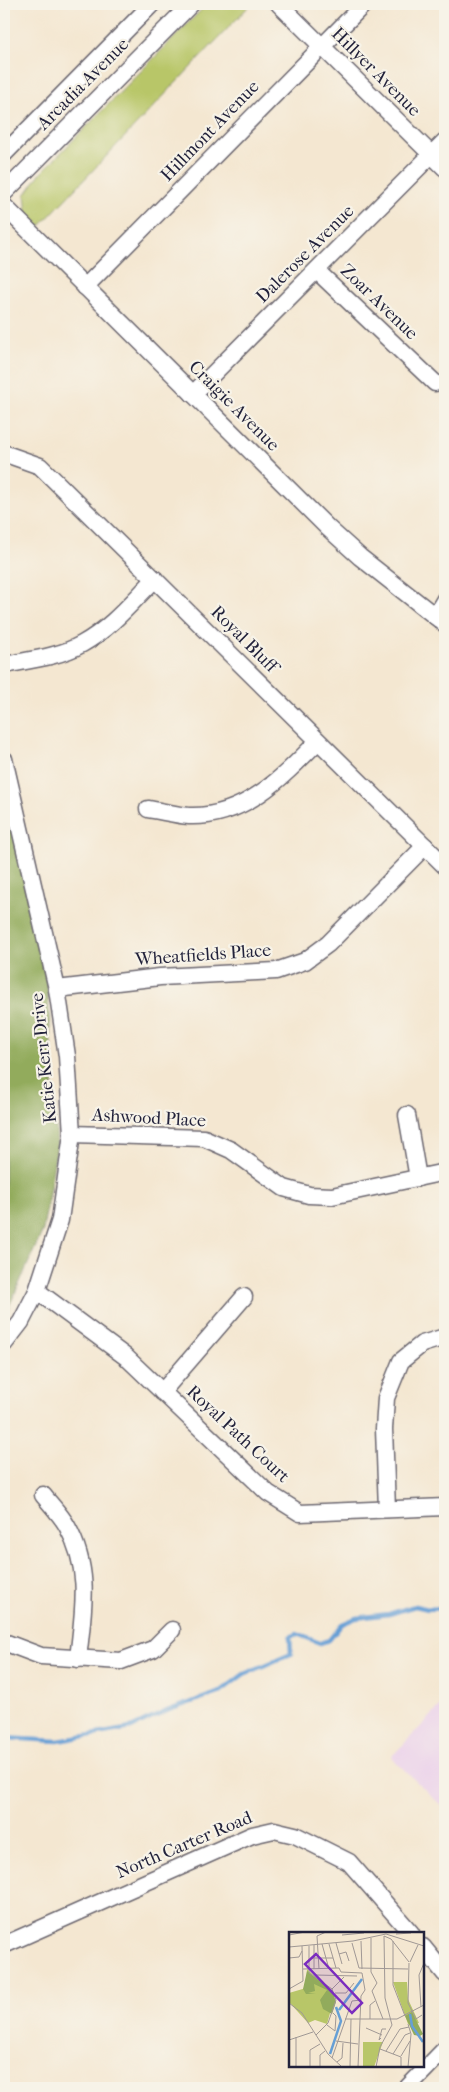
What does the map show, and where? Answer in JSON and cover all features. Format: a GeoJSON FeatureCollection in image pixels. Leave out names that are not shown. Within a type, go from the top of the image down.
{"type":"FeatureCollection","features":[{"type":"Feature","properties":{"kind":"street","name":"Arcadia Avenue"},"geometry":{"type":"LineString","coordinates":[[4,154],[152,4]]}},
{"type":"Feature","properties":{"kind":"street","name":"Arcadia Avenue"},"geometry":{"type":"LineString","coordinates":[[4,193],[191,4]]}},
{"type":"Feature","properties":{"kind":"street","name":"Hillyer Avenue"},"geometry":{"type":"LineString","coordinates":[[280,4],[445,168]]}},
{"type":"Feature","properties":{"kind":"street","name":"Hillmont Avenue"},"geometry":{"type":"LineString","coordinates":[[85,287],[364,4]]}},
{"type":"Feature","properties":{"kind":"street","name":"Dalerose Avenue"},"geometry":{"type":"LineString","coordinates":[[193,394],[445,141]]}},
{"type":"Feature","properties":{"kind":"street","name":"Craigie Avenue"},"geometry":{"type":"LineString","coordinates":[[4,206],[328,528],[360,557],[440,620]]}},
{"type":"Feature","properties":{"kind":"street","name":"Zoar Avenue"},"geometry":{"type":"LineString","coordinates":[[316,271],[435,384]]}},
{"type":"Feature","properties":{"kind":"street","name":"Royal Bluff"},"geometry":{"type":"LineString","coordinates":[[6,454],[40,466],[445,866]]}},
{"type":"Feature","properties":{"kind":"street"},"geometry":{"type":"LineString","coordinates":[[4,665],[42,658],[81,645],[104,629],[155,579]]}},
{"type":"Feature","properties":{"kind":"street"},"geometry":{"type":"LineString","coordinates":[[440,620],[445,599]]}},
{"type":"Feature","properties":{"kind":"street"},"geometry":{"type":"LineString","coordinates":[[148,808],[190,816],[224,812],[258,796],[286,775],[318,741]]}},
{"type":"Feature","properties":{"kind":"street","name":"Katie Kerr Drive"},"geometry":{"type":"LineString","coordinates":[[4,759],[57,989],[67,1056],[72,1134],[60,1220],[37,1291],[21,1322],[4,1344]]}},
{"type":"Feature","properties":{"kind":"street","name":"Wheatfields Place"},"geometry":{"type":"LineString","coordinates":[[57,989],[160,977],[276,971],[305,962],[328,944],[425,846]]}},
{"type":"Feature","properties":{"kind":"street"},"geometry":{"type":"LineString","coordinates":[[407,1115],[418,1178]]}},
{"type":"Feature","properties":{"kind":"street","name":"Ashwood Place"},"geometry":{"type":"LineString","coordinates":[[72,1134],[204,1138],[231,1150],[284,1188],[309,1195],[332,1196],[445,1172]]}},
{"type":"Feature","properties":{"kind":"street","name":"Royal Path Court"},"geometry":{"type":"LineString","coordinates":[[37,1291],[126,1357],[268,1493],[300,1512],[445,1507]]}},
{"type":"Feature","properties":{"kind":"street"},"geometry":{"type":"LineString","coordinates":[[162,1392],[244,1297]]}},
{"type":"Feature","properties":{"kind":"street"},"geometry":{"type":"LineString","coordinates":[[387,1509],[384,1429],[386,1398],[401,1361],[422,1344],[445,1337]]}},
{"type":"Feature","properties":{"kind":"street"},"geometry":{"type":"LineString","coordinates":[[44,1495],[67,1526],[82,1562],[85,1598],[78,1659]]}},
{"type":"Feature","properties":{"kind":"street"},"geometry":{"type":"LineString","coordinates":[[4,1642],[41,1656],[120,1661],[153,1648],[172,1630]]}},
{"type":"Feature","properties":{"kind":"street","name":"North Carter Road"},"geometry":{"type":"LineString","coordinates":[[4,1945],[252,1836],[274,1830],[295,1835],[349,1862],[410,1932]]}},
{"type":"Feature","properties":{"kind":"street"},"geometry":{"type":"LineString","coordinates":[[424,1948],[445,1974]]}},
{"type":"Feature","properties":{"kind":"street"},"geometry":{"type":"LineString","coordinates":[[407,2088],[445,2049]]}},
{"type":"Feature","properties":{"kind":"shaded area"},"geometry":{"type":"Polygon","coordinates":[[[445,1702],[445,1809],[391,1757],[445,1702]]]}},
{"type":"Feature","properties":{"kind":"green space"},"geometry":{"type":"Polygon","coordinates":[[[207,4],[251,4],[38,228],[27,213],[25,195],[39,175],[207,4]]]}},
{"type":"Feature","properties":{"kind":"green space"},"geometry":{"type":"Polygon","coordinates":[[[4,793],[46,961],[57,1145],[43,1230],[4,1318],[4,793]]]}},
{"type":"Feature","properties":{"kind":"waterway"},"geometry":{"type":"LineString","coordinates":[[4,1738],[58,1741],[131,1728],[169,1710],[220,1692],[244,1674],[291,1654],[290,1637],[297,1634],[320,1643],[329,1640],[342,1624],[356,1618],[389,1614],[415,1606],[428,1609],[445,1608]]}}]}
